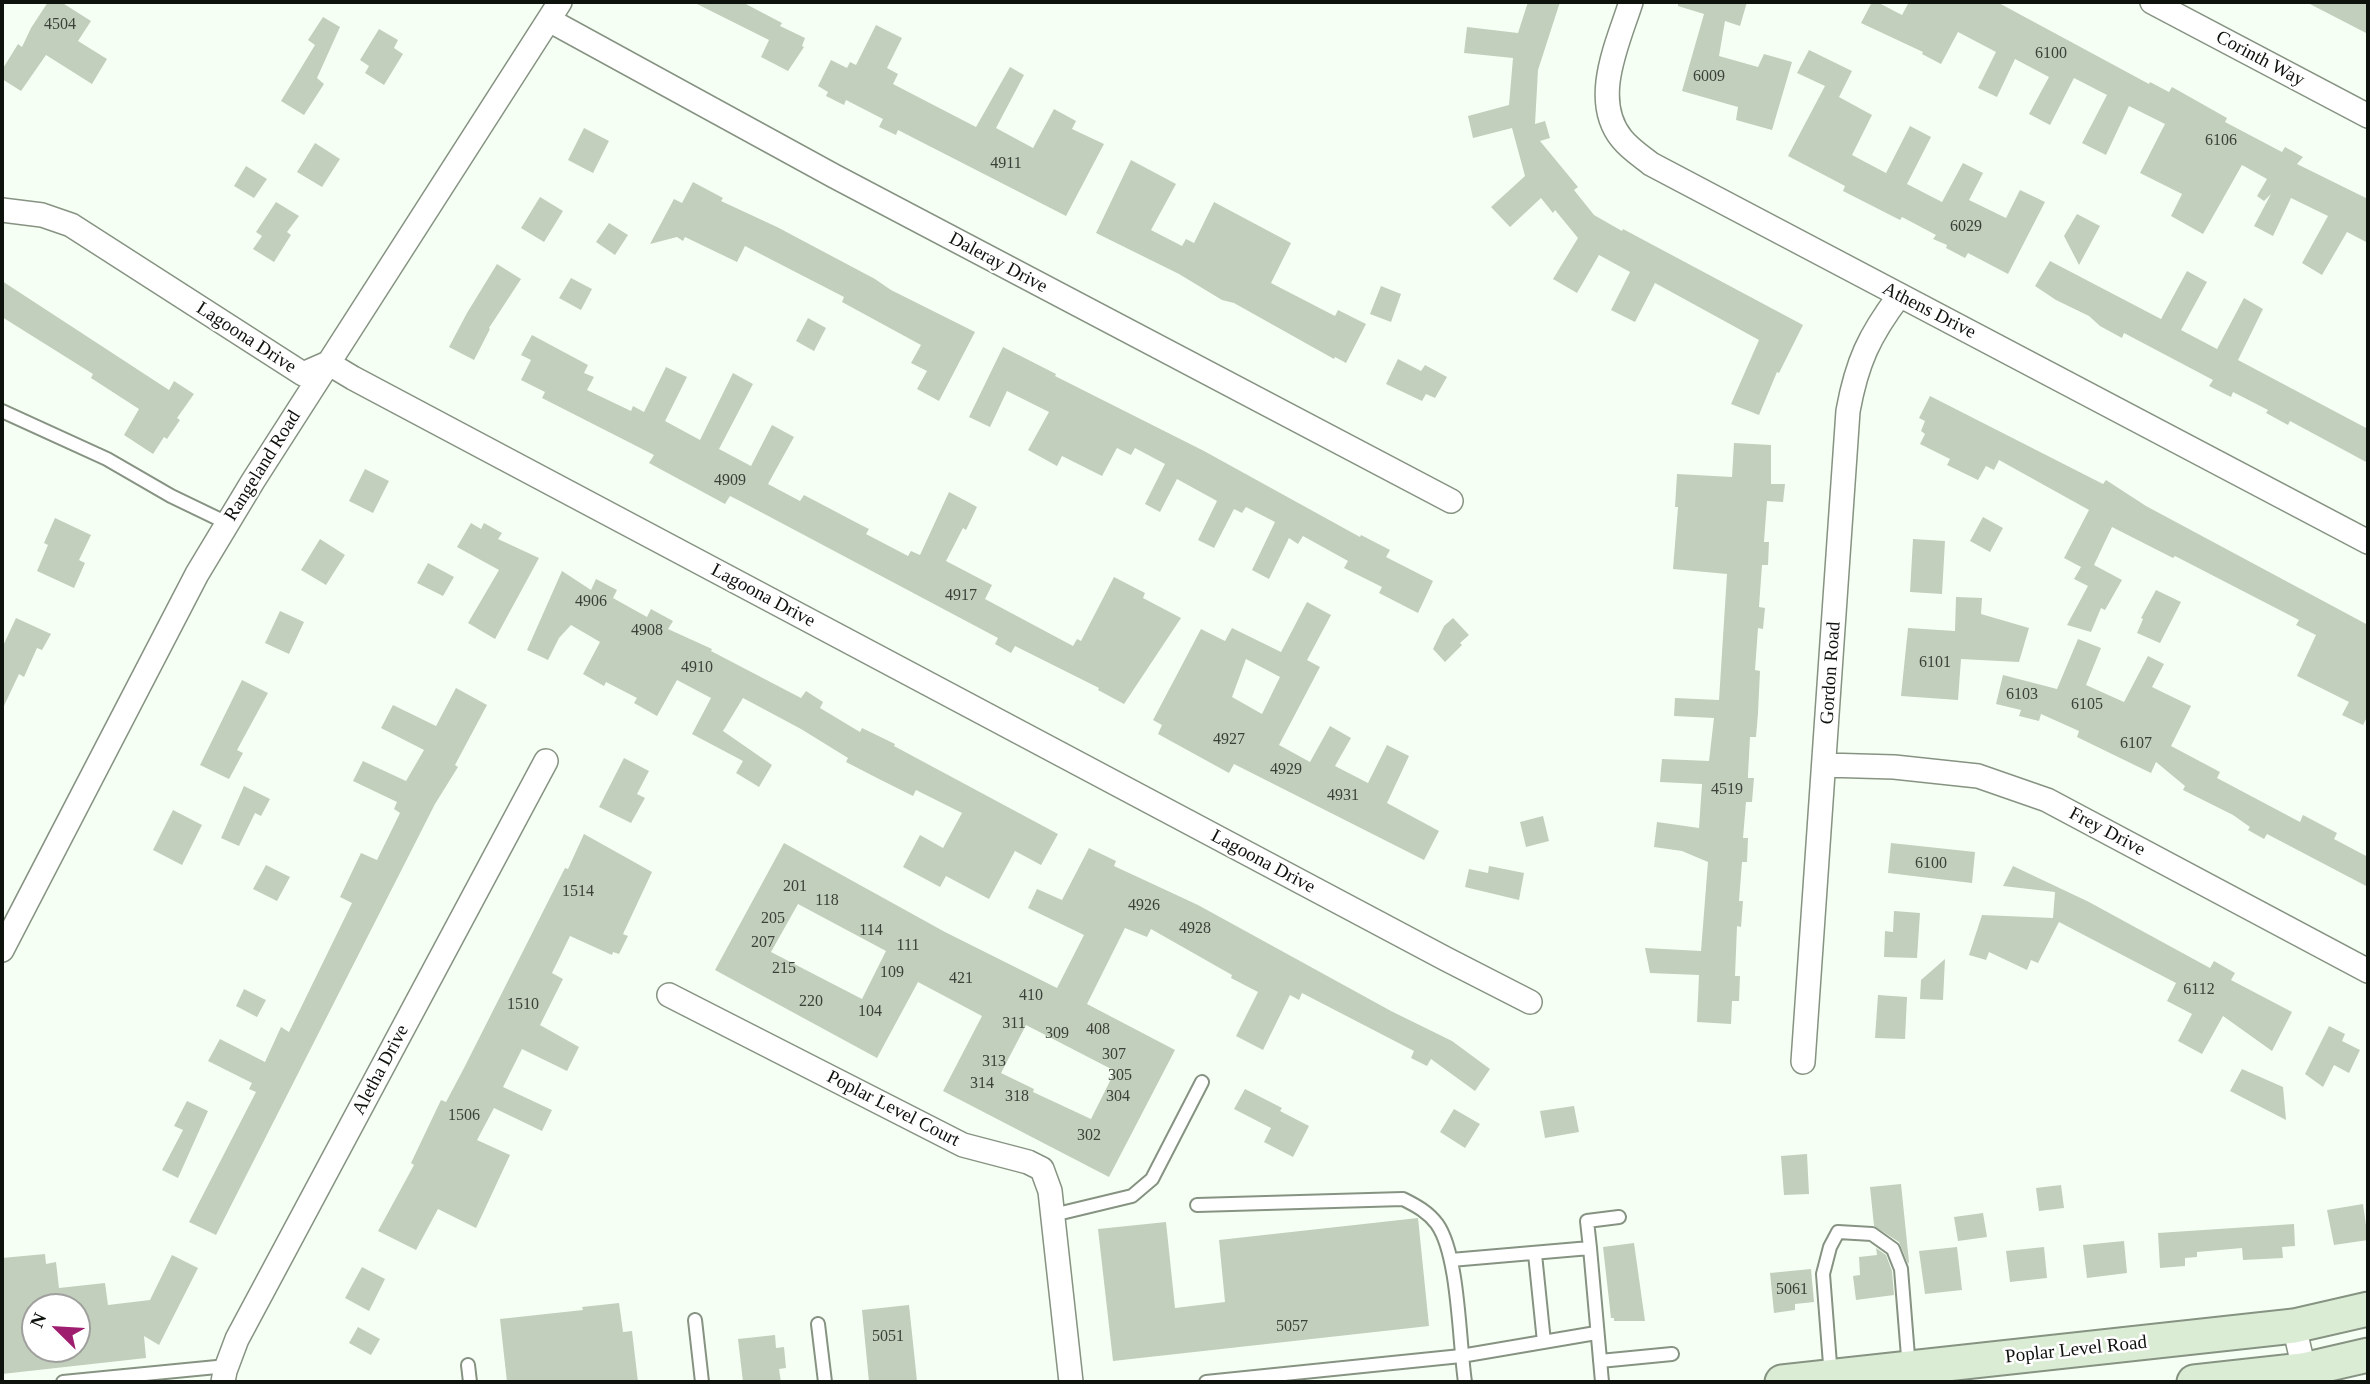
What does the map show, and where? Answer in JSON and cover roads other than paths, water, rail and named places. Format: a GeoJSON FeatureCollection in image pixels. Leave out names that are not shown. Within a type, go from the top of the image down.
{"type":"FeatureCollection","features":[{"type":"Feature","properties":{"kind":"main road","name":"Poplar Level Road"},"geometry":{"type":"LineString","coordinates":[[1782,1382],[1831,1377],[1962,1372],[2294,1326],[2368,1309]]}},
{"type":"Feature","properties":{"kind":"main road"},"geometry":{"type":"LineString","coordinates":[[2194,1382],[2305,1376],[2368,1355]]}},
{"type":"Feature","properties":{"kind":"street","name":"Athens Drive"},"geometry":{"type":"LineString","coordinates":[[1631,2],[1607,87],[1608,106],[1613,124],[1621,138],[1651,164],[2368,542]]}},
{"type":"Feature","properties":{"kind":"street","name":"Corinth Way"},"geometry":{"type":"LineString","coordinates":[[2152,2],[2368,116]]}},
{"type":"Feature","properties":{"kind":"street","name":"Rangeland Road"},"geometry":{"type":"LineString","coordinates":[[2,950],[197,574],[328,363],[554,11]]}},
{"type":"Feature","properties":{"kind":"street","name":"Daleray Drive"},"geometry":{"type":"LineString","coordinates":[[554,11],[834,176],[1451,501]]}},
{"type":"Feature","properties":{"kind":"street","name":"Lagoona Drive"},"geometry":{"type":"LineString","coordinates":[[2,210],[41,215],[71,225],[303,374],[328,363],[1530,1002]]}},
{"type":"Feature","properties":{"kind":"street","name":"Gordon Road"},"geometry":{"type":"LineString","coordinates":[[1803,1062],[1848,411],[1863,351],[1899,296]]}},
{"type":"Feature","properties":{"kind":"street","name":"Aletha Drive"},"geometry":{"type":"LineString","coordinates":[[225,1374],[237,1339],[546,761]]}},
{"type":"Feature","properties":{"kind":"street","name":"Frey Drive"},"geometry":{"type":"LineString","coordinates":[[1825,765],[1894,767],[1978,776],[2047,800],[2368,971]]}},
{"type":"Feature","properties":{"kind":"street","name":"Poplar Level Court"},"geometry":{"type":"LineString","coordinates":[[668,995],[963,1145],[1028,1162],[1042,1169],[1051,1191],[1071,1382]]}},
{"type":"Feature","properties":{"kind":"street"},"geometry":{"type":"LineString","coordinates":[[2294,1326],[2305,1376]]}},
{"type":"Feature","properties":{"kind":"lane"},"geometry":{"type":"LineString","coordinates":[[2,411],[107,459],[171,496],[228,523]]}},
{"type":"Feature","properties":{"kind":"lane"},"geometry":{"type":"LineString","coordinates":[[1053,1215],[1132,1196],[1152,1179],[1202,1082]]}},
{"type":"Feature","properties":{"kind":"lane"},"geometry":{"type":"LineString","coordinates":[[1197,1205],[1403,1199],[1424,1209],[1439,1227],[1451,1260],[1465,1382]]}},
{"type":"Feature","properties":{"kind":"lane"},"geometry":{"type":"LineString","coordinates":[[1602,1382],[1587,1221],[1619,1217]]}},
{"type":"Feature","properties":{"kind":"lane"},"geometry":{"type":"LineString","coordinates":[[1831,1377],[1823,1274],[1830,1247],[1838,1232],[1872,1234],[1893,1249],[1900,1269],[1910,1375]]}},
{"type":"Feature","properties":{"kind":"lane"},"geometry":{"type":"LineString","coordinates":[[1451,1260],[1590,1248]]}},
{"type":"Feature","properties":{"kind":"lane"},"geometry":{"type":"LineString","coordinates":[[1535,1254],[1544,1342]]}},
{"type":"Feature","properties":{"kind":"lane"},"geometry":{"type":"LineString","coordinates":[[695,1320],[702,1382]]}},
{"type":"Feature","properties":{"kind":"lane"},"geometry":{"type":"LineString","coordinates":[[818,1324],[825,1382]]}},
{"type":"Feature","properties":{"kind":"lane"},"geometry":{"type":"LineString","coordinates":[[1206,1382],[1461,1356],[1597,1333]]}},
{"type":"Feature","properties":{"kind":"lane"},"geometry":{"type":"LineString","coordinates":[[1600,1361],[1672,1354]]}},
{"type":"Feature","properties":{"kind":"lane"},"geometry":{"type":"LineString","coordinates":[[468,1365],[470,1382]]}},
{"type":"Feature","properties":{"kind":"lane"},"geometry":{"type":"LineString","coordinates":[[63,1382],[225,1374]]}}]}
